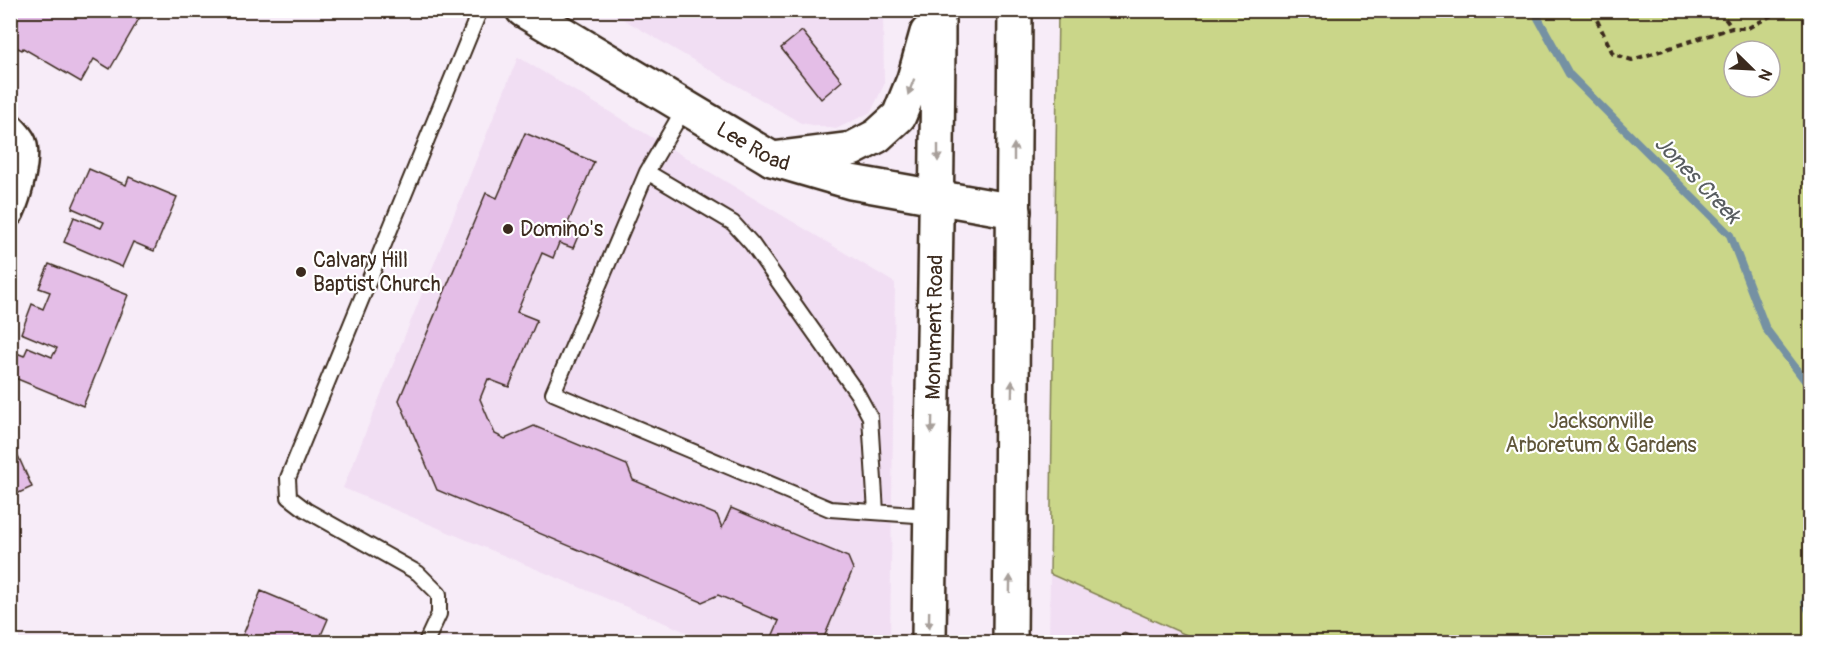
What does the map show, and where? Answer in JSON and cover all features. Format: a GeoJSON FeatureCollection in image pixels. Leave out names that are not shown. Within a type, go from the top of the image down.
{"type":"FeatureCollection","features":[{"type":"Feature","properties":{"kind":"main road","name":"Lee Road"},"geometry":{"type":"LineString","coordinates":[[523,10],[772,159],[851,182],[1014,211]]}},
{"type":"Feature","properties":{"kind":"main road"},"geometry":{"type":"LineString","coordinates":[[772,159],[852,149],[877,136],[899,116],[914,79],[932,10]]}},
{"type":"Feature","properties":{"kind":"main road","name":"Monument Road"},"geometry":{"type":"LineString","coordinates":[[929,642],[938,198],[938,10]]}},
{"type":"Feature","properties":{"kind":"main road"},"geometry":{"type":"LineString","coordinates":[[1010,642],[1015,10]]}},
{"type":"Feature","properties":{"kind":"street"},"geometry":{"type":"LineString","coordinates":[[10,212],[18,195],[22,171],[16,135]]}},
{"type":"Feature","properties":{"kind":"lane"},"geometry":{"type":"LineString","coordinates":[[426,642],[439,614],[439,594],[418,573],[297,504],[289,497],[288,478],[480,10]]}},
{"type":"Feature","properties":{"kind":"lane"},"geometry":{"type":"LineString","coordinates":[[686,107],[647,172],[553,393],[830,509],[930,516]]}},
{"type":"Feature","properties":{"kind":"lane"},"geometry":{"type":"LineString","coordinates":[[647,172],[733,224],[752,244],[857,393],[870,417],[876,512]]}},
{"type":"Feature","properties":{"kind":"path"},"geometry":{"type":"LineString","coordinates":[[1597,10],[1596,18],[1613,54],[1632,60],[1731,28],[1748,28],[1782,10]]}},
{"type":"Feature","properties":{"kind":"path"},"geometry":{"type":"LineString","coordinates":[[1719,10],[1731,28]]}},
{"type":"Feature","properties":{"kind":"shaded area"},"geometry":{"type":"Polygon","coordinates":[[[609,11],[883,11],[884,85],[871,112],[836,129],[801,123],[609,11]]]}},
{"type":"Feature","properties":{"kind":"shaded area"},"geometry":{"type":"Polygon","coordinates":[[[518,57],[895,283],[890,642],[710,642],[343,488],[518,57]]]}},
{"type":"Feature","properties":{"kind":"shaded area"},"geometry":{"type":"Polygon","coordinates":[[[1050,574],[1202,642],[1049,642],[1050,574]]]}},
{"type":"Feature","properties":{"kind":"green space","name":"Jacksonville Arboretum & Gardens"},"geometry":{"type":"Polygon","coordinates":[[[1058,11],[1810,11],[1810,642],[1202,642],[1050,574],[1058,11]]]}},
{"type":"Feature","properties":{"kind":"building"},"geometry":{"type":"Polygon","coordinates":[[[10,10],[144,10],[110,69],[94,59],[81,82],[23,48],[22,50],[10,44],[10,10]]]}},
{"type":"Feature","properties":{"kind":"building"},"geometry":{"type":"Polygon","coordinates":[[[713,10],[778,10],[778,14],[713,13],[713,10]]]}},
{"type":"Feature","properties":{"kind":"building"},"geometry":{"type":"Polygon","coordinates":[[[802,31],[842,81],[821,99],[781,48],[802,31]]]}},
{"type":"Feature","properties":{"kind":"building"},"geometry":{"type":"Polygon","coordinates":[[[525,133],[594,162],[568,223],[581,229],[573,248],[559,243],[553,258],[542,253],[517,312],[537,320],[509,387],[488,379],[480,399],[495,434],[505,439],[534,426],[627,465],[633,480],[717,515],[722,528],[731,508],[848,557],[853,569],[822,642],[785,642],[772,637],[779,621],[718,595],[702,602],[437,490],[399,400],[486,193],[497,198],[525,133]]]}},
{"type":"Feature","properties":{"kind":"building"},"geometry":{"type":"Polygon","coordinates":[[[89,169],[126,185],[129,177],[177,197],[154,251],[133,242],[122,267],[64,242],[74,217],[101,228],[104,222],[72,208],[89,169]]]}},
{"type":"Feature","properties":{"kind":"building"},"geometry":{"type":"Polygon","coordinates":[[[49,264],[128,295],[83,406],[10,376],[12,351],[24,356],[28,347],[52,357],[57,348],[21,333],[32,304],[43,309],[50,292],[39,288],[49,264]]]}},
{"type":"Feature","properties":{"kind":"building"},"geometry":{"type":"Polygon","coordinates":[[[10,438],[32,487],[10,497],[10,438]]]}},
{"type":"Feature","properties":{"kind":"building"},"geometry":{"type":"Polygon","coordinates":[[[261,591],[328,619],[318,642],[240,642],[261,591]]]}},
{"type":"Feature","properties":{"kind":"building"},"geometry":{"type":"Polygon","coordinates":[[[1123,633],[1150,642],[1120,642],[1123,633]]]}},
{"type":"Feature","properties":{"kind":"waterway","name":"Jones Creek"},"geometry":{"type":"LineString","coordinates":[[1537,10],[1538,18],[1569,74],[1730,235],[1766,329],[1810,387]]}},
{"type":"Feature","properties":{"kind":"waterway","name":"Jones Creek"},"geometry":{"type":"LineString","coordinates":[[1810,588],[1805,602],[1810,613]]}},
{"type":"Feature","properties":{"kind":"place","name":"Domino's"},"geometry":{"type":"Point","coordinates":[508,229]}},
{"type":"Feature","properties":{"kind":"place","name":"Calvary Hill Baptist Church"},"geometry":{"type":"Point","coordinates":[301,272]}}]}
